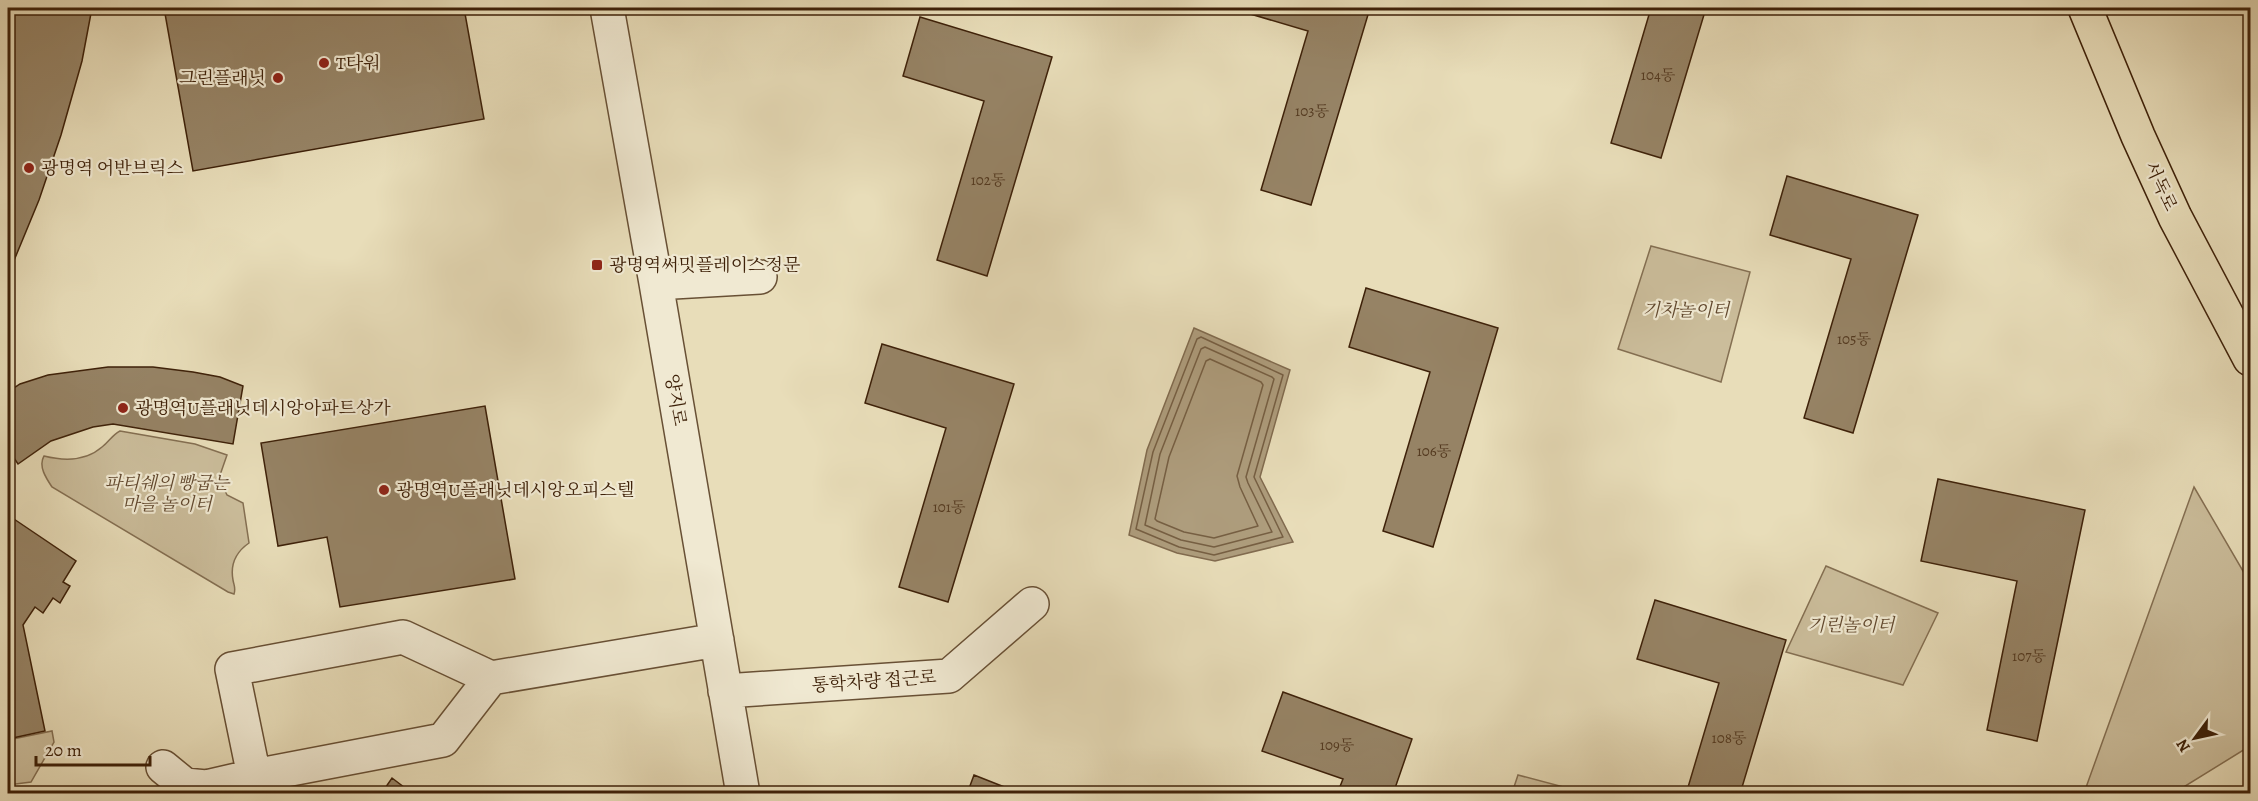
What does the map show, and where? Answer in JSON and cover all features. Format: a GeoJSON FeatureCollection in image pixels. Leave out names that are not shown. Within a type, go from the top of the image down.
{"type":"FeatureCollection","features":[{"type":"Feature","properties":{"kind":"main road","name":"서독로"},"geometry":{"type":"LineString","coordinates":[[2085,8],[2138,136],[2175,217],[2250,359]]}},
{"type":"Feature","properties":{"kind":"street","name":"양지로"},"geometry":{"type":"LineString","coordinates":[[607,8],[742,794]]}},
{"type":"Feature","properties":{"kind":"street"},"geometry":{"type":"LineString","coordinates":[[656,283],[760,277]]}},
{"type":"Feature","properties":{"kind":"street","name":"통학차량 접근로"},"geometry":{"type":"LineString","coordinates":[[725,692],[949,676],[1032,604]]}},
{"type":"Feature","properties":{"kind":"street"},"geometry":{"type":"LineString","coordinates":[[254,776],[232,669],[403,637],[491,678],[717,640]]}},
{"type":"Feature","properties":{"kind":"street"},"geometry":{"type":"LineString","coordinates":[[163,767],[185,785],[206,787],[443,740],[491,678]]}},
{"type":"Feature","properties":{"kind":"green space","name":"기차놀이터"},"geometry":{"type":"Polygon","coordinates":[[[1651,246],[1750,272],[1721,382],[1618,349],[1651,246]]]}},
{"type":"Feature","properties":{"kind":"green space","name":"파티쉐의 빵굽는 마을 놀이터"},"geometry":{"type":"Polygon","coordinates":[[[120,431],[195,444],[227,455],[219,478],[227,495],[243,503],[249,543],[237,554],[233,564],[234,594],[52,487],[42,468],[44,456],[59,459],[81,458],[95,452],[120,431]]]}},
{"type":"Feature","properties":{"kind":"green space"},"geometry":{"type":"Polygon","coordinates":[[[2194,487],[2250,583],[2250,746],[2174,793],[2084,793],[2194,487]]]}},
{"type":"Feature","properties":{"kind":"green space","name":"기린놀이터"},"geometry":{"type":"Polygon","coordinates":[[[1826,566],[1938,613],[1903,685],[1786,652],[1826,566]]]}},
{"type":"Feature","properties":{"kind":"green space"},"geometry":{"type":"Polygon","coordinates":[[[52,731],[54,742],[31,782],[8,785],[8,740],[52,731]]]}},
{"type":"Feature","properties":{"kind":"green space"},"geometry":{"type":"Polygon","coordinates":[[[1518,775],[1586,793],[1512,793],[1518,775]]]}},
{"type":"Feature","properties":{"kind":"water"},"geometry":{"type":"Polygon","coordinates":[[[1194,328],[1290,370],[1260,477],[1293,542],[1215,561],[1177,553],[1129,535],[1147,450],[1194,328]]]}},
{"type":"Feature","properties":{"kind":"building","name":"광명역 어반브릭스"},"geometry":{"type":"Polygon","coordinates":[[[8,8],[92,8],[82,61],[61,135],[39,200],[8,275],[8,8]]]}},
{"type":"Feature","properties":{"kind":"building","name":"T타워"},"geometry":{"type":"Polygon","coordinates":[[[164,8],[464,8],[484,119],[193,171],[164,8]]]}},
{"type":"Feature","properties":{"kind":"building"},"geometry":{"type":"Polygon","coordinates":[[[1230,8],[1370,8],[1311,205],[1261,190],[1308,31],[1230,8]]]}},
{"type":"Feature","properties":{"kind":"building"},"geometry":{"type":"Polygon","coordinates":[[[1651,8],[1706,8],[1661,158],[1611,143],[1651,8]]]}},
{"type":"Feature","properties":{"kind":"building"},"geometry":{"type":"Polygon","coordinates":[[[920,17],[1052,57],[987,276],[937,260],[984,101],[903,76],[920,17]]]}},
{"type":"Feature","properties":{"kind":"building"},"geometry":{"type":"Polygon","coordinates":[[[1787,176],[1918,215],[1853,433],[1804,418],[1851,259],[1770,235],[1787,176]]]}},
{"type":"Feature","properties":{"kind":"building"},"geometry":{"type":"Polygon","coordinates":[[[1366,288],[1498,328],[1433,547],[1383,531],[1430,372],[1349,347],[1366,288]]]}},
{"type":"Feature","properties":{"kind":"building"},"geometry":{"type":"Polygon","coordinates":[[[882,344],[1014,384],[948,602],[899,587],[946,428],[865,403],[882,344]]]}},
{"type":"Feature","properties":{"kind":"building","name":"광명역U플래닛데시앙아파트상가"},"geometry":{"type":"Polygon","coordinates":[[[108,367],[153,367],[193,372],[220,377],[243,386],[233,444],[113,424],[93,427],[51,441],[18,464],[8,449],[8,392],[20,384],[48,375],[108,367]]]}},
{"type":"Feature","properties":{"kind":"building","name":"광명역U플래닛데시앙오피스텔"},"geometry":{"type":"Polygon","coordinates":[[[485,406],[515,579],[340,607],[327,537],[278,546],[261,443],[485,406]]]}},
{"type":"Feature","properties":{"kind":"building"},"geometry":{"type":"Polygon","coordinates":[[[1938,479],[2085,510],[2037,741],[1987,730],[2017,581],[1921,561],[1938,479]]]}},
{"type":"Feature","properties":{"kind":"building"},"geometry":{"type":"Polygon","coordinates":[[[8,515],[76,561],[63,582],[70,586],[60,603],[53,598],[43,613],[35,607],[23,625],[45,731],[8,739],[8,628],[13,627],[8,624],[8,515]]]}},
{"type":"Feature","properties":{"kind":"building"},"geometry":{"type":"Polygon","coordinates":[[[1655,600],[1786,640],[1740,794],[1686,794],[1719,683],[1637,659],[1655,600]]]}},
{"type":"Feature","properties":{"kind":"building"},"geometry":{"type":"Polygon","coordinates":[[[1283,692],[1412,739],[1393,794],[1337,794],[1343,779],[1262,751],[1283,692]]]}},
{"type":"Feature","properties":{"kind":"building"},"geometry":{"type":"Polygon","coordinates":[[[974,775],[1022,794],[967,794],[974,775]]]}},
{"type":"Feature","properties":{"kind":"building"},"geometry":{"type":"Polygon","coordinates":[[[392,778],[413,794],[381,794],[392,778]]]}},
{"type":"Feature","properties":{"kind":"place","name":"T타워"},"geometry":{"type":"Point","coordinates":[324,63]}},
{"type":"Feature","properties":{"kind":"place","name":"그린플래닛"},"geometry":{"type":"Point","coordinates":[278,78]}},
{"type":"Feature","properties":{"kind":"place","name":"광명역 어반브릭스"},"geometry":{"type":"Point","coordinates":[29,168]}},
{"type":"Feature","properties":{"kind":"place","name":"광명역써밋플레이스정문"},"geometry":{"type":"Point","coordinates":[597,265]}},
{"type":"Feature","properties":{"kind":"place","name":"광명역U플래닛데시앙아파트상가"},"geometry":{"type":"Point","coordinates":[123,408]}},
{"type":"Feature","properties":{"kind":"place","name":"광명역U플래닛데시앙오피스텔"},"geometry":{"type":"Point","coordinates":[384,490]}}]}
